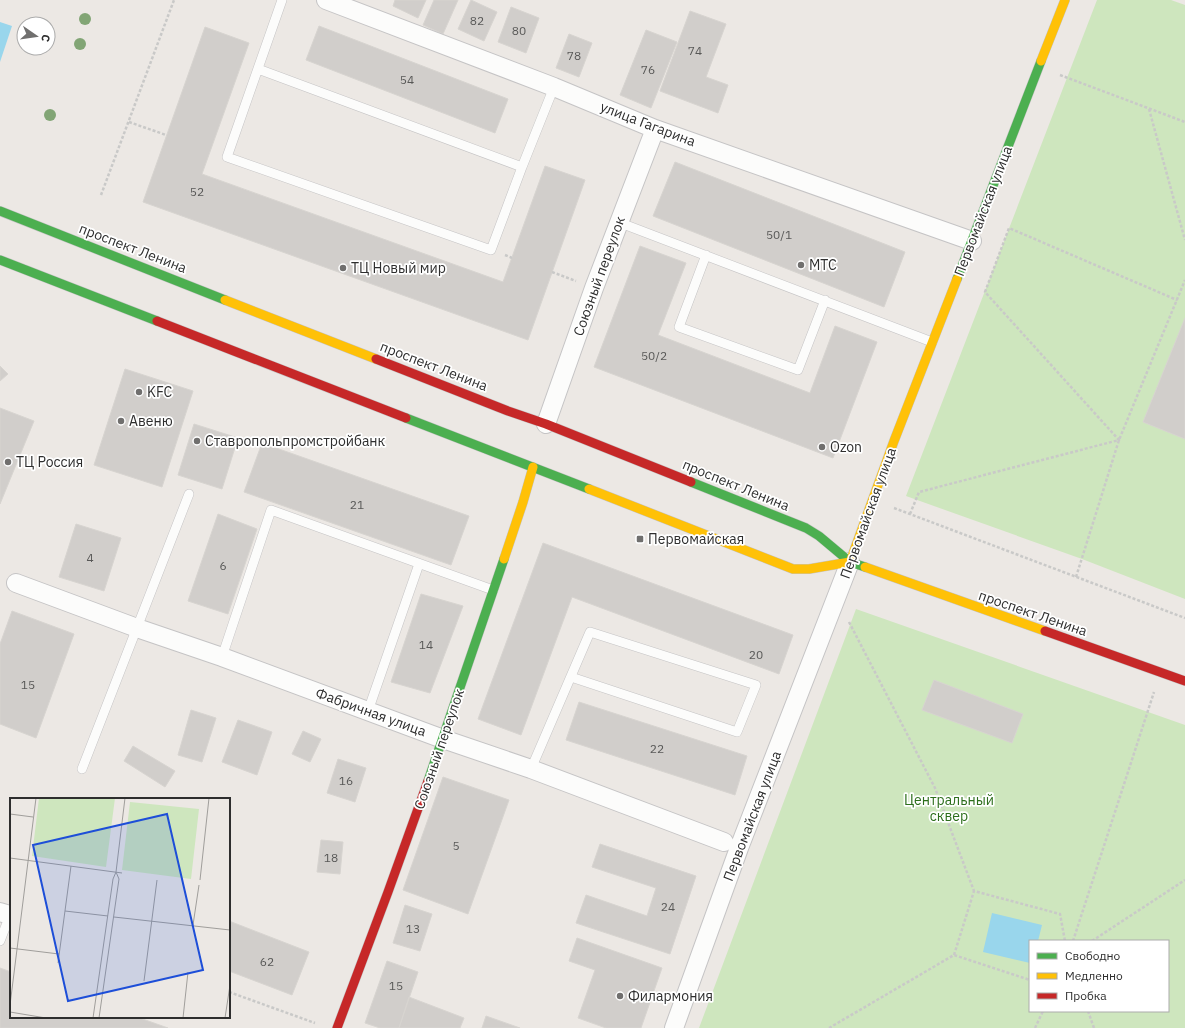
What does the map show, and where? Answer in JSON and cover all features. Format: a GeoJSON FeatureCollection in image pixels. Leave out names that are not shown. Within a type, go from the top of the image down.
{"type":"FeatureCollection","features":[{"type":"Feature","properties":{"kind":"main road","name":"Первомайская улица"},"geometry":{"type":"LineString","coordinates":[[850,562],[932,342],[1065,0]]}},
{"type":"Feature","properties":{"kind":"main road","name":"проспект Ленина"},"geometry":{"type":"LineString","coordinates":[[0,211],[508,411],[546,424],[806,528],[819,536],[850,562],[1185,681]]}},
{"type":"Feature","properties":{"kind":"main road"},"geometry":{"type":"LineString","coordinates":[[0,260],[793,569],[809,570],[850,562]]}},
{"type":"Feature","properties":{"kind":"main road","name":"Союзный переулок"},"geometry":{"type":"LineString","coordinates":[[337,1028],[388,892],[442,739],[534,467]]}},
{"type":"Feature","properties":{"kind":"street","name":"улица Гагарина"},"geometry":{"type":"LineString","coordinates":[[326,0],[359,6],[654,129],[972,241]]}},
{"type":"Feature","properties":{"kind":"street","name":"Союзный переулок"},"geometry":{"type":"LineString","coordinates":[[546,424],[618,222],[654,129]]}},
{"type":"Feature","properties":{"kind":"street","name":"Первомайская улица"},"geometry":{"type":"LineString","coordinates":[[674,1028],[739,848],[850,562]]}},
{"type":"Feature","properties":{"kind":"street","name":"Фабричная улица"},"geometry":{"type":"LineString","coordinates":[[16,583],[137,628],[222,657],[442,739],[531,769],[724,842]]}},
{"type":"Feature","properties":{"kind":"lane"},"geometry":{"type":"LineString","coordinates":[[282,0],[227,157],[491,250],[554,87]]}},
{"type":"Feature","properties":{"kind":"lane"},"geometry":{"type":"LineString","coordinates":[[258,69],[522,167]]}},
{"type":"Feature","properties":{"kind":"lane"},"geometry":{"type":"LineString","coordinates":[[618,222],[932,342]]}},
{"type":"Feature","properties":{"kind":"lane"},"geometry":{"type":"LineString","coordinates":[[706,255],[679,327],[798,370],[825,300]]}},
{"type":"Feature","properties":{"kind":"lane"},"geometry":{"type":"LineString","coordinates":[[82,769],[189,494]]}},
{"type":"Feature","properties":{"kind":"lane"},"geometry":{"type":"LineString","coordinates":[[222,657],[271,510],[493,590]]}},
{"type":"Feature","properties":{"kind":"lane"},"geometry":{"type":"LineString","coordinates":[[368,711],[419,564]]}},
{"type":"Feature","properties":{"kind":"lane"},"geometry":{"type":"LineString","coordinates":[[531,769],[590,632],[756,685],[736,732],[571,677]]}},
{"type":"Feature","properties":{"kind":"lane"},"geometry":{"type":"LineString","coordinates":[[0,941],[5,913]]}},
{"type":"Feature","properties":{"kind":"path"},"geometry":{"type":"LineString","coordinates":[[101,195],[174,0]]}},
{"type":"Feature","properties":{"kind":"path"},"geometry":{"type":"LineString","coordinates":[[1039,67],[1185,122]]}},
{"type":"Feature","properties":{"kind":"path"},"geometry":{"type":"LineString","coordinates":[[1149,108],[1185,240]]}},
{"type":"Feature","properties":{"kind":"path"},"geometry":{"type":"LineString","coordinates":[[129,122],[166,135]]}},
{"type":"Feature","properties":{"kind":"path"},"geometry":{"type":"LineString","coordinates":[[1119,440],[985,292],[1009,228],[1177,300]]}},
{"type":"Feature","properties":{"kind":"path"},"geometry":{"type":"LineString","coordinates":[[552,272],[594,288]]}},
{"type":"Feature","properties":{"kind":"path"},"geometry":{"type":"LineString","coordinates":[[1076,577],[1119,440],[1185,280]]}},
{"type":"Feature","properties":{"kind":"path"},"geometry":{"type":"LineString","coordinates":[[910,514],[919,492],[1119,440]]}},
{"type":"Feature","properties":{"kind":"path"},"geometry":{"type":"LineString","coordinates":[[872,500],[1185,618]]}},
{"type":"Feature","properties":{"kind":"path"},"geometry":{"type":"LineString","coordinates":[[829,1028],[954,956],[974,891],[935,788],[836,599]]}},
{"type":"Feature","properties":{"kind":"path"},"geometry":{"type":"LineString","coordinates":[[1073,940],[1160,672]]}},
{"type":"Feature","properties":{"kind":"path"},"geometry":{"type":"LineString","coordinates":[[1094,940],[1185,880]]}},
{"type":"Feature","properties":{"kind":"path"},"geometry":{"type":"LineString","coordinates":[[974,891],[1060,914],[1065,940]]}},
{"type":"Feature","properties":{"kind":"path"},"geometry":{"type":"LineString","coordinates":[[954,956],[1029,980]]}},
{"type":"Feature","properties":{"kind":"path"},"geometry":{"type":"LineString","coordinates":[[230,992],[316,1023]]}},
{"type":"Feature","properties":{"kind":"path"},"geometry":{"type":"LineString","coordinates":[[1035,1028],[1043,1012]]}},
{"type":"Feature","properties":{"kind":"path"},"geometry":{"type":"LineString","coordinates":[[1088,1012],[1094,1028]]}},
{"type":"Feature","properties":{"kind":"green space"},"geometry":{"type":"Polygon","coordinates":[[[1097,0],[1171,0],[1185,5],[1185,599],[1082,559],[906,496],[1097,0]]]}},
{"type":"Feature","properties":{"kind":"green space","name":"Центральный сквер"},"geometry":{"type":"Polygon","coordinates":[[[856,609],[1185,725],[1185,1028],[699,1028],[856,609]]]}},
{"type":"Feature","properties":{"kind":"water"},"geometry":{"type":"Polygon","coordinates":[[[0,22],[12,26],[0,62],[0,22]]]}},
{"type":"Feature","properties":{"kind":"water"},"geometry":{"type":"Polygon","coordinates":[[[992,913],[1042,925],[1038,940],[1029,940],[1029,963],[983,952],[992,913]]]}},
{"type":"Feature","properties":{"kind":"building"},"geometry":{"type":"Polygon","coordinates":[[[395,0],[426,0],[418,18],[393,6],[395,0]]]}},
{"type":"Feature","properties":{"kind":"building"},"geometry":{"type":"Polygon","coordinates":[[[434,0],[458,0],[443,34],[423,25],[434,0]]]}},
{"type":"Feature","properties":{"kind":"building"},"geometry":{"type":"Polygon","coordinates":[[[471,0],[497,12],[484,41],[458,29],[471,0]]]}},
{"type":"Feature","properties":{"kind":"building"},"geometry":{"type":"Polygon","coordinates":[[[511,7],[539,18],[526,53],[498,42],[511,7]]]}},
{"type":"Feature","properties":{"kind":"building"},"geometry":{"type":"Polygon","coordinates":[[[690,11],[726,24],[706,77],[728,85],[718,113],[660,91],[690,11]]]}},
{"type":"Feature","properties":{"kind":"building"},"geometry":{"type":"Polygon","coordinates":[[[319,26],[508,99],[495,133],[306,60],[319,26]]]}},
{"type":"Feature","properties":{"kind":"building"},"geometry":{"type":"Polygon","coordinates":[[[205,27],[249,43],[202,174],[503,282],[545,166],[585,180],[528,340],[143,202],[205,27]]]}},
{"type":"Feature","properties":{"kind":"building"},"geometry":{"type":"Polygon","coordinates":[[[646,30],[677,42],[651,108],[620,95],[646,30]]]}},
{"type":"Feature","properties":{"kind":"building"},"geometry":{"type":"Polygon","coordinates":[[[569,34],[592,43],[579,77],[556,68],[569,34]]]}},
{"type":"Feature","properties":{"kind":"building"},"geometry":{"type":"Polygon","coordinates":[[[675,162],[905,252],[884,307],[653,216],[675,162]]]}},
{"type":"Feature","properties":{"kind":"building"},"geometry":{"type":"Polygon","coordinates":[[[640,246],[686,263],[658,335],[810,393],[835,326],[877,342],[833,458],[594,367],[640,246]]]}},
{"type":"Feature","properties":{"kind":"building"},"geometry":{"type":"Polygon","coordinates":[[[1185,318],[1185,439],[1143,422],[1185,318]]]}},
{"type":"Feature","properties":{"kind":"building"},"geometry":{"type":"Polygon","coordinates":[[[0,366],[8,374],[0,381],[0,366]]]}},
{"type":"Feature","properties":{"kind":"building"},"geometry":{"type":"Polygon","coordinates":[[[125,369],[193,391],[162,487],[94,465],[125,369]]]}},
{"type":"Feature","properties":{"kind":"building","name":"ТЦ Россия"},"geometry":{"type":"Polygon","coordinates":[[[0,408],[34,421],[0,504],[0,408]]]}},
{"type":"Feature","properties":{"kind":"building"},"geometry":{"type":"Polygon","coordinates":[[[194,424],[238,438],[222,489],[178,475],[194,424]]]}},
{"type":"Feature","properties":{"kind":"building"},"geometry":{"type":"Polygon","coordinates":[[[262,443],[469,516],[451,565],[244,492],[262,443]]]}},
{"type":"Feature","properties":{"kind":"building"},"geometry":{"type":"Polygon","coordinates":[[[218,514],[257,529],[228,614],[188,601],[218,514]]]}},
{"type":"Feature","properties":{"kind":"building"},"geometry":{"type":"Polygon","coordinates":[[[76,524],[121,538],[104,591],[59,577],[76,524]]]}},
{"type":"Feature","properties":{"kind":"building"},"geometry":{"type":"Polygon","coordinates":[[[543,543],[793,635],[779,674],[572,597],[521,735],[478,719],[543,543]]]}},
{"type":"Feature","properties":{"kind":"building"},"geometry":{"type":"Polygon","coordinates":[[[421,594],[463,606],[430,693],[391,682],[421,594]]]}},
{"type":"Feature","properties":{"kind":"building"},"geometry":{"type":"Polygon","coordinates":[[[12,611],[74,634],[36,738],[0,724],[0,644],[12,611]]]}},
{"type":"Feature","properties":{"kind":"building"},"geometry":{"type":"Polygon","coordinates":[[[934,680],[1023,714],[1012,743],[922,710],[934,680]]]}},
{"type":"Feature","properties":{"kind":"building"},"geometry":{"type":"Polygon","coordinates":[[[579,702],[747,756],[735,795],[566,740],[579,702]]]}},
{"type":"Feature","properties":{"kind":"building"},"geometry":{"type":"Polygon","coordinates":[[[191,710],[216,718],[202,762],[178,755],[191,710]]]}},
{"type":"Feature","properties":{"kind":"building"},"geometry":{"type":"Polygon","coordinates":[[[238,720],[272,732],[257,775],[222,762],[238,720]]]}},
{"type":"Feature","properties":{"kind":"building"},"geometry":{"type":"Polygon","coordinates":[[[303,731],[321,739],[310,762],[292,754],[303,731]]]}},
{"type":"Feature","properties":{"kind":"building"},"geometry":{"type":"Polygon","coordinates":[[[133,746],[175,771],[165,787],[124,761],[133,746]]]}},
{"type":"Feature","properties":{"kind":"building"},"geometry":{"type":"Polygon","coordinates":[[[338,759],[366,768],[355,802],[327,793],[338,759]]]}},
{"type":"Feature","properties":{"kind":"building"},"geometry":{"type":"Polygon","coordinates":[[[443,777],[509,800],[468,914],[403,890],[443,777]]]}},
{"type":"Feature","properties":{"kind":"building"},"geometry":{"type":"Polygon","coordinates":[[[321,840],[343,842],[340,874],[317,872],[321,840]]]}},
{"type":"Feature","properties":{"kind":"building"},"geometry":{"type":"Polygon","coordinates":[[[600,844],[696,876],[670,954],[576,923],[586,895],[647,916],[656,888],[592,867],[600,844]]]}},
{"type":"Feature","properties":{"kind":"building"},"geometry":{"type":"Polygon","coordinates":[[[405,905],[432,914],[420,951],[393,943],[405,905]]]}},
{"type":"Feature","properties":{"kind":"building"},"geometry":{"type":"Polygon","coordinates":[[[230,921],[309,952],[292,995],[230,971],[230,921]]]}},
{"type":"Feature","properties":{"kind":"building"},"geometry":{"type":"Polygon","coordinates":[[[577,938],[662,968],[641,1028],[606,1028],[578,1018],[595,970],[569,961],[577,938]]]}},
{"type":"Feature","properties":{"kind":"building"},"geometry":{"type":"Polygon","coordinates":[[[387,961],[418,972],[399,1028],[380,1028],[365,1023],[387,961]]]}},
{"type":"Feature","properties":{"kind":"building"},"geometry":{"type":"Polygon","coordinates":[[[0,968],[10,972],[10,1018],[140,1018],[168,1028],[0,1028],[0,968]]]}},
{"type":"Feature","properties":{"kind":"building"},"geometry":{"type":"Polygon","coordinates":[[[409,997],[464,1018],[460,1028],[399,1028],[409,997]]]}},
{"type":"Feature","properties":{"kind":"building"},"geometry":{"type":"Polygon","coordinates":[[[486,1016],[520,1028],[482,1028],[486,1016]]]}},
{"type":"Feature","properties":{"kind":"traffic: fast"},"geometry":{"type":"LineString","coordinates":[[957,279],[1041,61]]}},
{"type":"Feature","properties":{"kind":"traffic: fast"},"geometry":{"type":"LineString","coordinates":[[0,211],[225,300]]}},
{"type":"Feature","properties":{"kind":"traffic: fast"},"geometry":{"type":"LineString","coordinates":[[0,260],[157,321]]}},
{"type":"Feature","properties":{"kind":"traffic: fast"},"geometry":{"type":"LineString","coordinates":[[406,418],[589,489]]}},
{"type":"Feature","properties":{"kind":"traffic: fast"},"geometry":{"type":"LineString","coordinates":[[691,482],[806,528],[819,536],[850,562],[865,567]]}},
{"type":"Feature","properties":{"kind":"traffic: fast"},"geometry":{"type":"LineString","coordinates":[[428,781],[504,559]]}},
{"type":"Feature","properties":{"kind":"traffic: slow"},"geometry":{"type":"LineString","coordinates":[[1041,61],[1065,0]]}},
{"type":"Feature","properties":{"kind":"traffic: slow"},"geometry":{"type":"LineString","coordinates":[[850,562],[894,441],[957,279]]}},
{"type":"Feature","properties":{"kind":"traffic: slow"},"geometry":{"type":"LineString","coordinates":[[225,300],[376,359]]}},
{"type":"Feature","properties":{"kind":"traffic: slow"},"geometry":{"type":"LineString","coordinates":[[504,559],[533,467]]}},
{"type":"Feature","properties":{"kind":"traffic: slow"},"geometry":{"type":"LineString","coordinates":[[589,489],[793,569],[809,569],[850,562]]}},
{"type":"Feature","properties":{"kind":"traffic: slow"},"geometry":{"type":"LineString","coordinates":[[865,567],[1045,631]]}},
{"type":"Feature","properties":{"kind":"traffic: jam"},"geometry":{"type":"LineString","coordinates":[[157,321],[406,418]]}},
{"type":"Feature","properties":{"kind":"traffic: jam"},"geometry":{"type":"LineString","coordinates":[[376,359],[508,411],[546,424],[691,482]]}},
{"type":"Feature","properties":{"kind":"traffic: jam"},"geometry":{"type":"LineString","coordinates":[[1045,631],[1185,681]]}},
{"type":"Feature","properties":{"kind":"traffic: jam"},"geometry":{"type":"LineString","coordinates":[[337,1028],[428,781]]}},
{"type":"Feature","properties":{"kind":"place","name":"МТС"},"geometry":{"type":"Point","coordinates":[801,265]}},
{"type":"Feature","properties":{"kind":"place","name":"ТЦ Новый мир"},"geometry":{"type":"Point","coordinates":[343,268]}},
{"type":"Feature","properties":{"kind":"place","name":"KFC"},"geometry":{"type":"Point","coordinates":[139,392]}},
{"type":"Feature","properties":{"kind":"place","name":"Авеню"},"geometry":{"type":"Point","coordinates":[121,421]}},
{"type":"Feature","properties":{"kind":"place","name":"Ставропольпромстройбанк"},"geometry":{"type":"Point","coordinates":[197,441]}},
{"type":"Feature","properties":{"kind":"place","name":"Ozon"},"geometry":{"type":"Point","coordinates":[822,447]}},
{"type":"Feature","properties":{"kind":"place","name":"ТЦ Россия"},"geometry":{"type":"Point","coordinates":[8,462]}},
{"type":"Feature","properties":{"kind":"place","name":"Первомайская"},"geometry":{"type":"Point","coordinates":[640,539]}},
{"type":"Feature","properties":{"kind":"place","name":"Филармония"},"geometry":{"type":"Point","coordinates":[620,996]}}]}
